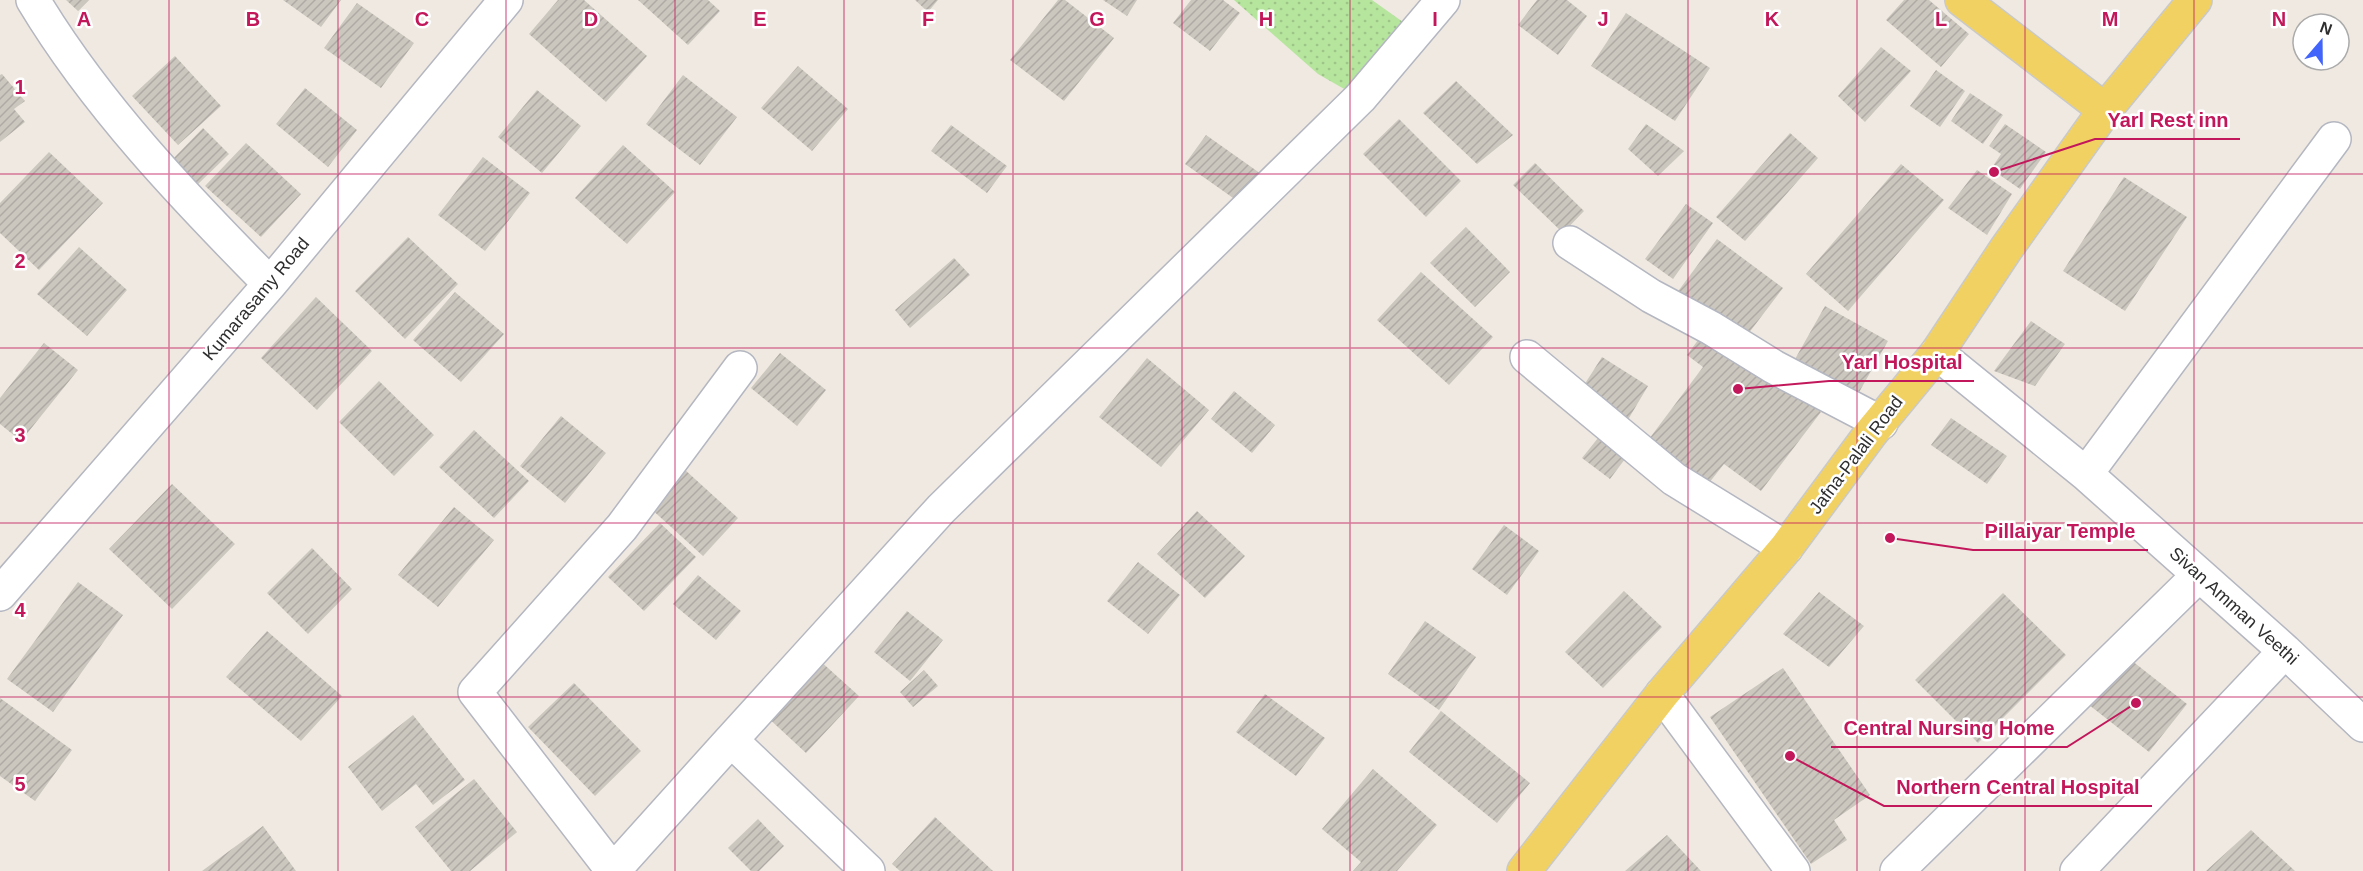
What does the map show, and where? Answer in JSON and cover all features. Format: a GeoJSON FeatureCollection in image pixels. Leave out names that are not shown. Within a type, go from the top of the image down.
{"type":"FeatureCollection","features":[{"type":"Feature","properties":{"kind":"main road"},"geometry":{"type":"LineString","coordinates":[[1962,0],[2105,110]]}},
{"type":"Feature","properties":{"kind":"main road","name":"Jafna-Palali Road"},"geometry":{"type":"LineString","coordinates":[[1524,871],[1662,694],[1786,548],[1871,433],[1936,353],[2006,249],[2105,110],[2195,0]]}},
{"type":"Feature","properties":{"kind":"street"},"geometry":{"type":"LineString","coordinates":[[33,0],[50,28],[131,135],[200,213],[270,284]]}},
{"type":"Feature","properties":{"kind":"street","name":"Kumarasamy Road"},"geometry":{"type":"LineString","coordinates":[[0,594],[270,284],[506,0]]}},
{"type":"Feature","properties":{"kind":"street"},"geometry":{"type":"LineString","coordinates":[[740,368],[622,527],[475,692],[614,871],[941,509],[1360,98],[1443,0]]}},
{"type":"Feature","properties":{"kind":"street"},"geometry":{"type":"LineString","coordinates":[[2086,474],[2334,139]]}},
{"type":"Feature","properties":{"kind":"street"},"geometry":{"type":"LineString","coordinates":[[1570,243],[1651,296],[1711,328],[1774,367],[1881,423]]}},
{"type":"Feature","properties":{"kind":"street","name":"Sivan Amman Veethi"},"geometry":{"type":"LineString","coordinates":[[1936,353],[2086,474],[2285,651],[2363,725]]}},
{"type":"Feature","properties":{"kind":"street"},"geometry":{"type":"LineString","coordinates":[[1527,357],[1674,479],[1786,548]]}},
{"type":"Feature","properties":{"kind":"street"},"geometry":{"type":"LineString","coordinates":[[1897,871],[2199,575]]}},
{"type":"Feature","properties":{"kind":"street"},"geometry":{"type":"LineString","coordinates":[[2077,871],[2285,651]]}},
{"type":"Feature","properties":{"kind":"street"},"geometry":{"type":"LineString","coordinates":[[1662,694],[1793,871]]}},
{"type":"Feature","properties":{"kind":"street"},"geometry":{"type":"LineString","coordinates":[[731,740],[868,871]]}},
{"type":"Feature","properties":{"kind":"green space"},"geometry":{"type":"Polygon","coordinates":[[[1234,0],[1372,0],[1417,32],[1360,98],[1318,74],[1234,0]]]}},
{"type":"Feature","properties":{"kind":"building"},"geometry":{"type":"Polygon","coordinates":[[[66,0],[89,0],[78,11],[66,0]]]}},
{"type":"Feature","properties":{"kind":"building"},"geometry":{"type":"Polygon","coordinates":[[[283,0],[341,0],[321,27],[283,0]]]}},
{"type":"Feature","properties":{"kind":"building"},"geometry":{"type":"Polygon","coordinates":[[[558,0],[584,0],[647,56],[606,102],[529,34],[558,0]]]}},
{"type":"Feature","properties":{"kind":"building"},"geometry":{"type":"Polygon","coordinates":[[[638,0],[708,0],[720,11],[688,45],[638,0]]]}},
{"type":"Feature","properties":{"kind":"building"},"geometry":{"type":"Polygon","coordinates":[[[915,0],[938,0],[928,12],[915,0]]]}},
{"type":"Feature","properties":{"kind":"building"},"geometry":{"type":"Polygon","coordinates":[[[1058,0],[1065,0],[1114,38],[1064,101],[1010,60],[1058,0]]]}},
{"type":"Feature","properties":{"kind":"building"},"geometry":{"type":"Polygon","coordinates":[[[1103,0],[1137,0],[1127,16],[1103,0]]]}},
{"type":"Feature","properties":{"kind":"building"},"geometry":{"type":"Polygon","coordinates":[[[1191,0],[1223,0],[1240,13],[1210,51],[1173,23],[1191,0]]]}},
{"type":"Feature","properties":{"kind":"building"},"geometry":{"type":"Polygon","coordinates":[[[1537,0],[1567,0],[1587,16],[1558,55],[1518,25],[1537,0]]]}},
{"type":"Feature","properties":{"kind":"building"},"geometry":{"type":"Polygon","coordinates":[[[1904,0],[1929,0],[1969,34],[1941,67],[1886,20],[1904,0]]]}},
{"type":"Feature","properties":{"kind":"building"},"geometry":{"type":"Polygon","coordinates":[[[357,3],[414,43],[381,88],[324,48],[357,3]]]}},
{"type":"Feature","properties":{"kind":"building"},"geometry":{"type":"Polygon","coordinates":[[[1626,13],[1710,68],[1675,121],[1591,66],[1626,13]]]}},
{"type":"Feature","properties":{"kind":"building"},"geometry":{"type":"Polygon","coordinates":[[[1881,47],[1911,71],[1865,122],[1838,96],[1881,47]]]}},
{"type":"Feature","properties":{"kind":"building"},"geometry":{"type":"Polygon","coordinates":[[[175,56],[221,106],[178,145],[132,96],[175,56]]]}},
{"type":"Feature","properties":{"kind":"building"},"geometry":{"type":"Polygon","coordinates":[[[798,66],[848,109],[812,151],[761,108],[798,66]]]}},
{"type":"Feature","properties":{"kind":"building"},"geometry":{"type":"Polygon","coordinates":[[[1936,70],[1965,91],[1940,127],[1910,106],[1936,70]]]}},
{"type":"Feature","properties":{"kind":"building"},"geometry":{"type":"Polygon","coordinates":[[[2,74],[25,101],[14,109],[25,122],[0,142],[0,75],[2,74]]]}},
{"type":"Feature","properties":{"kind":"building"},"geometry":{"type":"Polygon","coordinates":[[[683,75],[737,117],[700,165],[646,124],[683,75]]]}},
{"type":"Feature","properties":{"kind":"building"},"geometry":{"type":"Polygon","coordinates":[[[1456,81],[1513,135],[1477,164],[1423,113],[1456,81]]]}},
{"type":"Feature","properties":{"kind":"building"},"geometry":{"type":"Polygon","coordinates":[[[305,88],[357,130],[328,167],[276,124],[305,88]]]}},
{"type":"Feature","properties":{"kind":"building"},"geometry":{"type":"Polygon","coordinates":[[[537,90],[581,126],[542,173],[498,137],[537,90]]]}},
{"type":"Feature","properties":{"kind":"building"},"geometry":{"type":"Polygon","coordinates":[[[1970,93],[2003,115],[1983,144],[1951,121],[1970,93]]]}},
{"type":"Feature","properties":{"kind":"building"},"geometry":{"type":"Polygon","coordinates":[[[1399,119],[1461,181],[1426,217],[1363,154],[1399,119]]]}},
{"type":"Feature","properties":{"kind":"building"},"geometry":{"type":"Polygon","coordinates":[[[1646,124],[1684,151],[1658,176],[1628,149],[1646,124]]]}},
{"type":"Feature","properties":{"kind":"building"},"geometry":{"type":"Polygon","coordinates":[[[2005,124],[2046,152],[2020,189],[1991,169],[2001,154],[1989,146],[2005,124]]]}},
{"type":"Feature","properties":{"kind":"building"},"geometry":{"type":"Polygon","coordinates":[[[951,125],[1007,166],[987,193],[931,151],[951,125]]]}},
{"type":"Feature","properties":{"kind":"building"},"geometry":{"type":"Polygon","coordinates":[[[203,128],[229,154],[194,188],[169,163],[203,128]]]}},
{"type":"Feature","properties":{"kind":"building"},"geometry":{"type":"Polygon","coordinates":[[[1790,133],[1818,158],[1745,241],[1716,217],[1790,133]]]}},
{"type":"Feature","properties":{"kind":"building"},"geometry":{"type":"Polygon","coordinates":[[[1206,135],[1264,176],[1243,205],[1185,164],[1206,135]]]}},
{"type":"Feature","properties":{"kind":"building"},"geometry":{"type":"Polygon","coordinates":[[[246,143],[301,194],[261,237],[205,186],[246,143]]]}},
{"type":"Feature","properties":{"kind":"building"},"geometry":{"type":"Polygon","coordinates":[[[623,145],[675,192],[627,244],[575,198],[623,145]]]}},
{"type":"Feature","properties":{"kind":"building"},"geometry":{"type":"Polygon","coordinates":[[[49,152],[103,203],[39,270],[0,233],[0,203],[49,152]]]}},
{"type":"Feature","properties":{"kind":"building"},"geometry":{"type":"Polygon","coordinates":[[[483,157],[530,193],[485,251],[438,215],[483,157]]]}},
{"type":"Feature","properties":{"kind":"building"},"geometry":{"type":"Polygon","coordinates":[[[1535,163],[1584,211],[1563,233],[1513,185],[1535,163]]]}},
{"type":"Feature","properties":{"kind":"building"},"geometry":{"type":"Polygon","coordinates":[[[1901,164],[1944,200],[1848,311],[1806,274],[1901,164]]]}},
{"type":"Feature","properties":{"kind":"building"},"geometry":{"type":"Polygon","coordinates":[[[1977,170],[2012,194],[1987,235],[1948,208],[1977,170]]]}},
{"type":"Feature","properties":{"kind":"building"},"geometry":{"type":"Polygon","coordinates":[[[2124,177],[2187,217],[2125,311],[2063,271],[2124,177]]]}},
{"type":"Feature","properties":{"kind":"building"},"geometry":{"type":"Polygon","coordinates":[[[1686,204],[1713,223],[1673,279],[1645,259],[1686,204]]]}},
{"type":"Feature","properties":{"kind":"building"},"geometry":{"type":"Polygon","coordinates":[[[1466,227],[1510,272],[1475,307],[1430,263],[1466,227]]]}},
{"type":"Feature","properties":{"kind":"building"},"geometry":{"type":"Polygon","coordinates":[[[408,237],[458,284],[405,339],[355,291],[408,237]]]}},
{"type":"Feature","properties":{"kind":"building"},"geometry":{"type":"Polygon","coordinates":[[[1717,239],[1783,288],[1742,342],[1676,294],[1717,239]]]}},
{"type":"Feature","properties":{"kind":"building"},"geometry":{"type":"Polygon","coordinates":[[[79,247],[127,290],[87,336],[37,294],[79,247]]]}},
{"type":"Feature","properties":{"kind":"building"},"geometry":{"type":"Polygon","coordinates":[[[954,258],[970,275],[910,328],[895,310],[954,258]]]}},
{"type":"Feature","properties":{"kind":"building"},"geometry":{"type":"Polygon","coordinates":[[[1421,272],[1493,337],[1449,385],[1377,320],[1421,272]]]}},
{"type":"Feature","properties":{"kind":"building"},"geometry":{"type":"Polygon","coordinates":[[[455,292],[504,334],[461,382],[413,340],[455,292]]]}},
{"type":"Feature","properties":{"kind":"building"},"geometry":{"type":"Polygon","coordinates":[[[316,297],[372,351],[317,410],[261,358],[316,297]]]}},
{"type":"Feature","properties":{"kind":"building"},"geometry":{"type":"Polygon","coordinates":[[[1825,306],[1888,341],[1853,403],[1790,368],[1825,306]]]}},
{"type":"Feature","properties":{"kind":"building"},"geometry":{"type":"Polygon","coordinates":[[[2031,321],[2065,344],[2035,386],[1994,371],[2031,321]]]}},
{"type":"Feature","properties":{"kind":"building"},"geometry":{"type":"Polygon","coordinates":[[[1707,328],[1821,412],[1761,491],[1724,464],[1709,483],[1649,439],[1703,367],[1687,355],[1707,328]]]}},
{"type":"Feature","properties":{"kind":"building"},"geometry":{"type":"Polygon","coordinates":[[[44,343],[78,370],[21,441],[0,424],[0,398],[44,343]]]}},
{"type":"Feature","properties":{"kind":"building"},"geometry":{"type":"Polygon","coordinates":[[[780,353],[826,390],[797,426],[751,388],[780,353]]]}},
{"type":"Feature","properties":{"kind":"building"},"geometry":{"type":"Polygon","coordinates":[[[1602,357],[1648,386],[1626,423],[1579,393],[1602,357]]]}},
{"type":"Feature","properties":{"kind":"building"},"geometry":{"type":"Polygon","coordinates":[[[1147,358],[1209,410],[1161,467],[1099,417],[1147,358]]]}},
{"type":"Feature","properties":{"kind":"building"},"geometry":{"type":"Polygon","coordinates":[[[379,381],[434,435],[394,476],[339,422],[379,381]]]}},
{"type":"Feature","properties":{"kind":"building"},"geometry":{"type":"Polygon","coordinates":[[[1234,391],[1275,425],[1252,453],[1211,419],[1234,391]]]}},
{"type":"Feature","properties":{"kind":"building"},"geometry":{"type":"Polygon","coordinates":[[[561,416],[606,453],[565,503],[520,466],[561,416]]]}},
{"type":"Feature","properties":{"kind":"building"},"geometry":{"type":"Polygon","coordinates":[[[1951,418],[2007,456],[1987,484],[1931,445],[1951,418]]]}},
{"type":"Feature","properties":{"kind":"building"},"geometry":{"type":"Polygon","coordinates":[[[474,430],[529,481],[494,518],[439,467],[474,430]]]}},
{"type":"Feature","properties":{"kind":"building"},"geometry":{"type":"Polygon","coordinates":[[[1598,438],[1625,459],[1610,479],[1582,458],[1598,438]]]}},
{"type":"Feature","properties":{"kind":"building"},"geometry":{"type":"Polygon","coordinates":[[[684,469],[738,518],[703,556],[649,507],[684,469]]]}},
{"type":"Feature","properties":{"kind":"building"},"geometry":{"type":"Polygon","coordinates":[[[172,484],[235,544],[172,609],[109,549],[172,484]]]}},
{"type":"Feature","properties":{"kind":"building"},"geometry":{"type":"Polygon","coordinates":[[[454,507],[494,540],[438,607],[398,575],[454,507]]]}},
{"type":"Feature","properties":{"kind":"building"},"geometry":{"type":"Polygon","coordinates":[[[1197,511],[1245,556],[1205,598],[1157,554],[1197,511]]]}},
{"type":"Feature","properties":{"kind":"building"},"geometry":{"type":"Polygon","coordinates":[[[660,523],[696,557],[644,611],[608,577],[660,523]]]}},
{"type":"Feature","properties":{"kind":"building"},"geometry":{"type":"Polygon","coordinates":[[[1504,525],[1539,551],[1507,595],[1472,569],[1504,525]]]}},
{"type":"Feature","properties":{"kind":"building"},"geometry":{"type":"Polygon","coordinates":[[[312,548],[352,589],[308,634],[267,593],[312,548]]]}},
{"type":"Feature","properties":{"kind":"building"},"geometry":{"type":"Polygon","coordinates":[[[1138,562],[1180,595],[1148,634],[1107,601],[1138,562]]]}},
{"type":"Feature","properties":{"kind":"building"},"geometry":{"type":"Polygon","coordinates":[[[698,575],[741,611],[716,640],[673,604],[698,575]]]}},
{"type":"Feature","properties":{"kind":"building"},"geometry":{"type":"Polygon","coordinates":[[[78,582],[123,615],[53,712],[7,679],[78,582]]]}},
{"type":"Feature","properties":{"kind":"building"},"geometry":{"type":"Polygon","coordinates":[[[1624,591],[1662,627],[1603,688],[1565,652],[1624,591]]]}},
{"type":"Feature","properties":{"kind":"building"},"geometry":{"type":"Polygon","coordinates":[[[1819,592],[1864,626],[1829,667],[1783,634],[1819,592]]]}},
{"type":"Feature","properties":{"kind":"building"},"geometry":{"type":"Polygon","coordinates":[[[2003,593],[2066,655],[1978,743],[1915,680],[2003,593]]]}},
{"type":"Feature","properties":{"kind":"building"},"geometry":{"type":"Polygon","coordinates":[[[907,611],[943,640],[910,681],[874,652],[907,611]]]}},
{"type":"Feature","properties":{"kind":"building"},"geometry":{"type":"Polygon","coordinates":[[[1425,621],[1476,657],[1439,710],[1388,674],[1425,621]]]}},
{"type":"Feature","properties":{"kind":"building"},"geometry":{"type":"Polygon","coordinates":[[[267,631],[342,696],[301,741],[226,677],[267,631]]]}},
{"type":"Feature","properties":{"kind":"building"},"geometry":{"type":"Polygon","coordinates":[[[2122,653],[2187,704],[2149,752],[2084,701],[2122,653]]]}},
{"type":"Feature","properties":{"kind":"building"},"geometry":{"type":"Polygon","coordinates":[[[818,659],[859,696],[806,753],[765,715],[818,659]]]}},
{"type":"Feature","properties":{"kind":"building"},"geometry":{"type":"Polygon","coordinates":[[[1783,668],[1870,795],[1834,820],[1847,840],[1811,864],[1710,717],[1783,668]]]}},
{"type":"Feature","properties":{"kind":"building"},"geometry":{"type":"Polygon","coordinates":[[[924,670],[938,686],[913,707],[900,692],[924,670]]]}},
{"type":"Feature","properties":{"kind":"building"},"geometry":{"type":"Polygon","coordinates":[[[574,683],[641,751],[595,796],[528,727],[574,683]]]}},
{"type":"Feature","properties":{"kind":"building"},"geometry":{"type":"Polygon","coordinates":[[[1265,694],[1325,738],[1296,776],[1236,732],[1265,694]]]}},
{"type":"Feature","properties":{"kind":"building"},"geometry":{"type":"Polygon","coordinates":[[[0,698],[72,750],[35,801],[0,776],[0,698]]]}},
{"type":"Feature","properties":{"kind":"building"},"geometry":{"type":"Polygon","coordinates":[[[1441,711],[1530,783],[1497,823],[1409,752],[1441,711]]]}},
{"type":"Feature","properties":{"kind":"building"},"geometry":{"type":"Polygon","coordinates":[[[413,715],[465,780],[433,805],[416,784],[382,811],[348,767],[413,715]]]}},
{"type":"Feature","properties":{"kind":"building"},"geometry":{"type":"Polygon","coordinates":[[[1373,769],[1437,825],[1397,871],[1353,871],[1361,862],[1322,829],[1373,769]]]}},
{"type":"Feature","properties":{"kind":"building"},"geometry":{"type":"Polygon","coordinates":[[[474,779],[517,832],[470,871],[451,871],[415,827],[474,779]]]}},
{"type":"Feature","properties":{"kind":"building"},"geometry":{"type":"Polygon","coordinates":[[[935,817],[993,871],[900,871],[892,864],[935,817]]]}},
{"type":"Feature","properties":{"kind":"building"},"geometry":{"type":"Polygon","coordinates":[[[758,819],[784,846],[759,871],[751,871],[728,848],[758,819]]]}},
{"type":"Feature","properties":{"kind":"building"},"geometry":{"type":"Polygon","coordinates":[[[263,826],[296,871],[202,871],[263,826]]]}},
{"type":"Feature","properties":{"kind":"building"},"geometry":{"type":"Polygon","coordinates":[[[2251,830],[2295,871],[2206,871],[2251,830]]]}},
{"type":"Feature","properties":{"kind":"building"},"geometry":{"type":"Polygon","coordinates":[[[1667,835],[1701,871],[1625,871],[1667,835]]]}},
{"type":"Feature","properties":{"kind":"place","name":"Yarl Rest inn"},"geometry":{"type":"Point","coordinates":[1994,172]}},
{"type":"Feature","properties":{"kind":"place","name":"Yarl Hospital"},"geometry":{"type":"Point","coordinates":[1738,389]}},
{"type":"Feature","properties":{"kind":"place","name":"Pillaiyar Temple"},"geometry":{"type":"Point","coordinates":[1890,538]}},
{"type":"Feature","properties":{"kind":"place","name":"Central Nursing Home"},"geometry":{"type":"Point","coordinates":[2136,703]}},
{"type":"Feature","properties":{"kind":"place","name":"Northern Central Hospital"},"geometry":{"type":"Point","coordinates":[1790,756]}}]}
